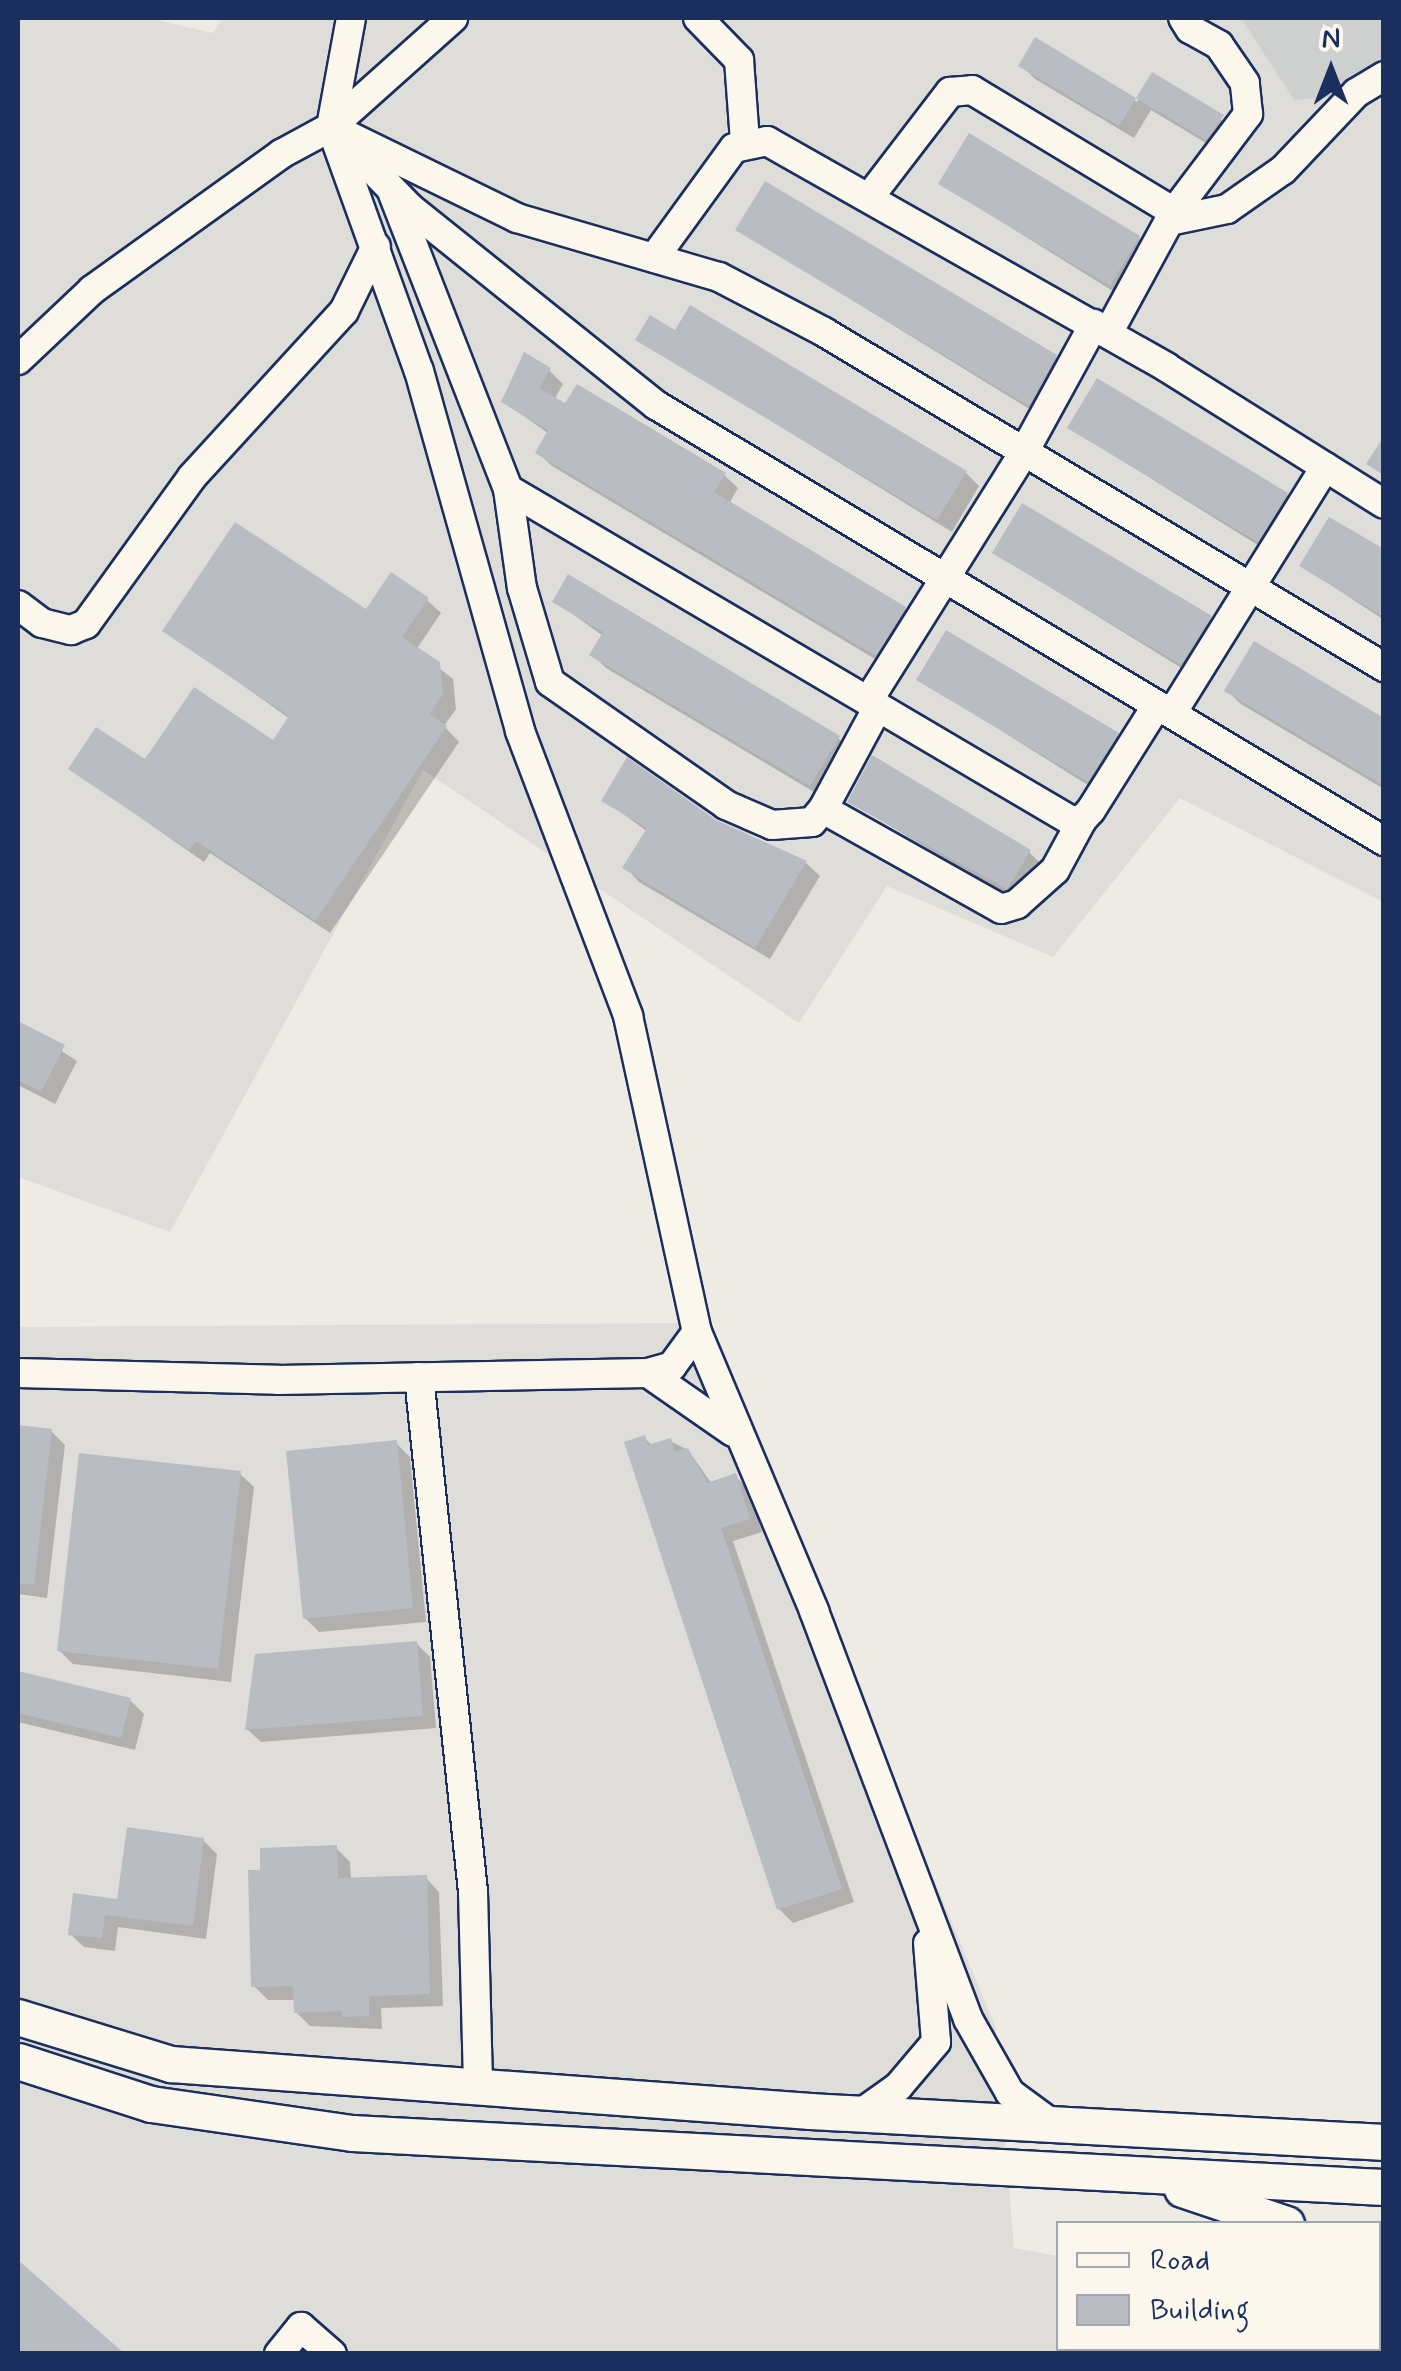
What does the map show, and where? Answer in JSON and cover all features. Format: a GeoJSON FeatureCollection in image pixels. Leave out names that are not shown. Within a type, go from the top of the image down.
{"type":"FeatureCollection","features":[{"type":"Feature","properties":{"kind":"main road"},"geometry":{"type":"LineString","coordinates":[[18,2018],[170,2064],[478,2082],[860,2114],[1374,2139]]}},
{"type":"Feature","properties":{"kind":"main road"},"geometry":{"type":"LineString","coordinates":[[18,2061],[152,2104],[352,2133],[1384,2187]]}},
{"type":"Feature","properties":{"kind":"main road"},"geometry":{"type":"LineString","coordinates":[[1118,2171],[1276,2221]]}},
{"type":"Feature","properties":{"kind":"street"},"geometry":{"type":"LineString","coordinates":[[352,18],[331,127],[419,371],[520,732],[628,1016],[697,1332],[736,1434],[814,1611],[922,1902],[989,2066],[1010,2093],[1052,2124]]}},
{"type":"Feature","properties":{"kind":"street"},"geometry":{"type":"LineString","coordinates":[[18,360],[92,290],[282,154],[331,127],[453,18]]}},
{"type":"Feature","properties":{"kind":"street"},"geometry":{"type":"LineString","coordinates":[[701,18],[739,60],[745,142]]}},
{"type":"Feature","properties":{"kind":"street"},"geometry":{"type":"LineString","coordinates":[[391,188],[508,489],[522,588],[550,682],[755,819],[812,822],[824,809],[873,704],[943,576],[1174,216],[1248,114],[1245,83],[1220,45],[1190,29],[1183,18]]}},
{"type":"Feature","properties":{"kind":"street"},"geometry":{"type":"LineString","coordinates":[[871,195],[950,92],[972,90],[1174,216],[1227,210],[1283,170],[1356,93],[1384,76]]}},
{"type":"Feature","properties":{"kind":"street"},"geometry":{"type":"LineString","coordinates":[[331,127],[391,188],[656,405],[1384,841]]}},
{"type":"Feature","properties":{"kind":"street"},"geometry":{"type":"LineString","coordinates":[[331,127],[517,218],[719,276],[1384,667]]}},
{"type":"Feature","properties":{"kind":"street"},"geometry":{"type":"LineString","coordinates":[[654,258],[734,148],[745,142],[767,141],[871,195],[1101,328],[1384,504]]}},
{"type":"Feature","properties":{"kind":"street"},"geometry":{"type":"LineString","coordinates":[[18,605],[42,624],[71,630],[86,624],[192,477],[344,311],[376,246]]}},
{"type":"Feature","properties":{"kind":"street"},"geometry":{"type":"LineString","coordinates":[[824,809],[1001,909],[1017,904],[1056,870],[1082,820],[1250,588],[1325,467]]}},
{"type":"Feature","properties":{"kind":"street"},"geometry":{"type":"LineString","coordinates":[[508,489],[1070,820],[1082,820]]}},
{"type":"Feature","properties":{"kind":"street"},"geometry":{"type":"LineString","coordinates":[[18,1374],[419,1377],[648,1373],[672,1366],[697,1332]]}},
{"type":"Feature","properties":{"kind":"street"},"geometry":{"type":"LineString","coordinates":[[648,1373],[736,1434]]}},
{"type":"Feature","properties":{"kind":"street"},"geometry":{"type":"LineString","coordinates":[[419,1377],[473,1892],[478,2082]]}},
{"type":"Feature","properties":{"kind":"street"},"geometry":{"type":"LineString","coordinates":[[860,2114],[898,2087],[936,2042],[939,2019],[922,1902]]}},
{"type":"Feature","properties":{"kind":"street"},"geometry":{"type":"LineString","coordinates":[[280,2354],[301,2328],[332,2354]]}},
{"type":"Feature","properties":{"kind":"shaded area"},"geometry":{"type":"Polygon","coordinates":[[[18,18],[149,18],[213,33],[223,18],[1383,18],[1383,902],[1180,798],[1053,957],[887,886],[799,1023],[423,770],[170,1232],[18,1177],[18,18]]]}},
{"type":"Feature","properties":{"kind":"shaded area"},"geometry":{"type":"Polygon","coordinates":[[[1241,18],[1383,18],[1383,92],[1294,100],[1241,18]]]}},
{"type":"Feature","properties":{"kind":"shaded area"},"geometry":{"type":"Polygon","coordinates":[[[701,1323],[996,2028],[1014,2248],[1056,2256],[1056,2351],[1381,2351],[1381,2332],[1383,2353],[18,2353],[18,1327],[701,1323]]]}},
{"type":"Feature","properties":{"kind":"building"},"geometry":{"type":"Polygon","coordinates":[[[1035,37],[1136,98],[1119,126],[1018,66],[1035,37]]]}},
{"type":"Feature","properties":{"kind":"building"},"geometry":{"type":"Polygon","coordinates":[[[1152,72],[1224,115],[1206,140],[1136,98],[1152,72]]]}},
{"type":"Feature","properties":{"kind":"building"},"geometry":{"type":"Polygon","coordinates":[[[969,133],[1140,236],[1110,286],[938,184],[969,133]]]}},
{"type":"Feature","properties":{"kind":"building"},"geometry":{"type":"Polygon","coordinates":[[[765,181],[1057,355],[1029,406],[735,230],[765,181]]]}},
{"type":"Feature","properties":{"kind":"building"},"geometry":{"type":"Polygon","coordinates":[[[690,305],[967,471],[937,520],[635,340],[650,315],[675,330],[690,305]]]}},
{"type":"Feature","properties":{"kind":"building"},"geometry":{"type":"Polygon","coordinates":[[[524,352],[551,368],[539,388],[565,403],[577,384],[726,473],[714,492],[906,607],[876,656],[535,453],[548,430],[501,402],[524,352]]]}},
{"type":"Feature","properties":{"kind":"building"},"geometry":{"type":"Polygon","coordinates":[[[1097,378],[1288,493],[1258,542],[1067,428],[1097,378]]]}},
{"type":"Feature","properties":{"kind":"building"},"geometry":{"type":"Polygon","coordinates":[[[1384,436],[1384,475],[1366,464],[1384,436]]]}},
{"type":"Feature","properties":{"kind":"building"},"geometry":{"type":"Polygon","coordinates":[[[1022,503],[1212,616],[1181,665],[992,553],[1022,503]]]}},
{"type":"Feature","properties":{"kind":"building"},"geometry":{"type":"Polygon","coordinates":[[[1329,517],[1384,549],[1384,617],[1299,566],[1329,517]]]}},
{"type":"Feature","properties":{"kind":"building"},"geometry":{"type":"Polygon","coordinates":[[[235,522],[366,609],[391,572],[429,598],[402,637],[440,662],[443,694],[429,714],[447,726],[315,921],[196,841],[189,850],[68,769],[96,727],[145,759],[194,687],[273,740],[289,716],[162,631],[235,522]]]}},
{"type":"Feature","properties":{"kind":"building"},"geometry":{"type":"Polygon","coordinates":[[[568,574],[840,736],[810,786],[589,655],[603,632],[552,602],[568,574]]]}},
{"type":"Feature","properties":{"kind":"building"},"geometry":{"type":"Polygon","coordinates":[[[946,630],[1119,733],[1088,782],[916,680],[946,630]]]}},
{"type":"Feature","properties":{"kind":"building"},"geometry":{"type":"Polygon","coordinates":[[[1254,641],[1384,718],[1384,786],[1224,691],[1254,641]]]}},
{"type":"Feature","properties":{"kind":"building"},"geometry":{"type":"Polygon","coordinates":[[[872,755],[1031,850],[1007,889],[847,802],[872,755]]]}},
{"type":"Feature","properties":{"kind":"building"},"geometry":{"type":"Polygon","coordinates":[[[627,757],[716,820],[807,861],[755,948],[622,868],[647,828],[601,801],[627,757]]]}},
{"type":"Feature","properties":{"kind":"building"},"geometry":{"type":"Polygon","coordinates":[[[18,1021],[65,1045],[41,1092],[18,1080],[18,1021]]]}},
{"type":"Feature","properties":{"kind":"building"},"geometry":{"type":"Polygon","coordinates":[[[18,1425],[52,1429],[34,1585],[18,1583],[18,1425]]]}},
{"type":"Feature","properties":{"kind":"building"},"geometry":{"type":"Polygon","coordinates":[[[645,1435],[648,1445],[671,1438],[675,1452],[688,1448],[707,1483],[736,1473],[750,1519],[721,1528],[842,1889],[777,1910],[624,1442],[645,1435]]]}},
{"type":"Feature","properties":{"kind":"building"},"geometry":{"type":"Polygon","coordinates":[[[397,1440],[413,1608],[303,1619],[286,1451],[397,1440]]]}},
{"type":"Feature","properties":{"kind":"building"},"geometry":{"type":"Polygon","coordinates":[[[79,1453],[241,1471],[218,1669],[57,1651],[79,1453]]]}},
{"type":"Feature","properties":{"kind":"building"},"geometry":{"type":"Polygon","coordinates":[[[417,1641],[423,1716],[245,1730],[255,1654],[417,1641]]]}},
{"type":"Feature","properties":{"kind":"building"},"geometry":{"type":"Polygon","coordinates":[[[18,1671],[131,1698],[121,1738],[18,1713],[18,1671]]]}},
{"type":"Feature","properties":{"kind":"building"},"geometry":{"type":"Polygon","coordinates":[[[127,1827],[204,1838],[193,1926],[105,1915],[102,1938],[68,1935],[73,1893],[117,1899],[127,1827]]]}},
{"type":"Feature","properties":{"kind":"building"},"geometry":{"type":"Polygon","coordinates":[[[337,1845],[338,1878],[427,1875],[430,1994],[369,1996],[369,2016],[342,2017],[342,2011],[294,2013],[293,1986],[251,1987],[248,1870],[260,1870],[260,1848],[337,1845]]]}},
{"type":"Feature","properties":{"kind":"building"},"geometry":{"type":"Polygon","coordinates":[[[18,2260],[125,2354],[18,2354],[18,2260]]]}}]}
